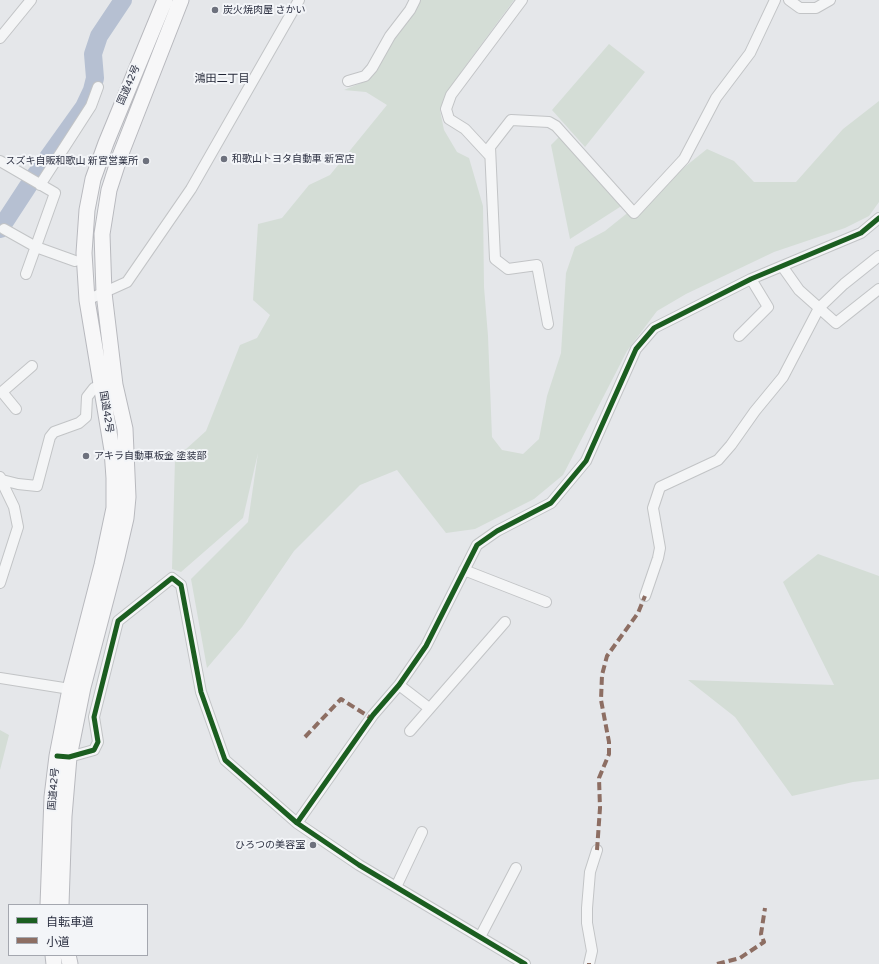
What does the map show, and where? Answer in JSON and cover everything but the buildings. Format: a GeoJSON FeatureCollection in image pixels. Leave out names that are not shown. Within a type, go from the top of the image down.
{"type":"FeatureCollection","features":[{"type":"Feature","properties":{"kind":"highway","name":"国道42号"},"geometry":{"type":"LineString","coordinates":[[48,904],[52,797],[100,630],[126,518],[128,465],[126,436],[109,386],[87,300],[84,253],[87,210],[93,179],[119,110],[165,0]]}},
{"type":"Feature","properties":{"kind":"highway","name":"国道42号"},"geometry":{"type":"LineString","coordinates":[[61,904],[64,816],[63,756],[70,689],[102,565],[114,508],[114,478],[102,234],[109,190],[143,94],[181,0]]}},
{"type":"Feature","properties":{"kind":"street"},"geometry":{"type":"LineString","coordinates":[[0,38],[32,0]]}},
{"type":"Feature","properties":{"kind":"street"},"geometry":{"type":"LineString","coordinates":[[87,300],[127,282],[191,189],[299,0]]}},
{"type":"Feature","properties":{"kind":"street"},"geometry":{"type":"LineString","coordinates":[[348,81],[365,76],[372,68],[390,36],[410,10],[415,0]]}},
{"type":"Feature","properties":{"kind":"street"},"geometry":{"type":"LineString","coordinates":[[490,156],[464,129],[449,119],[446,109],[451,95],[522,0]]}},
{"type":"Feature","properties":{"kind":"street"},"geometry":{"type":"LineString","coordinates":[[548,324],[537,265],[508,269],[495,259],[490,147],[511,120],[549,122],[556,126],[634,213],[684,159],[716,98],[750,53],[775,0]]}},
{"type":"Feature","properties":{"kind":"street"},"geometry":{"type":"LineString","coordinates":[[789,0],[800,8],[816,8],[830,0]]}},
{"type":"Feature","properties":{"kind":"street"},"geometry":{"type":"LineString","coordinates":[[39,185],[91,106],[98,87]]}},
{"type":"Feature","properties":{"kind":"street"},"geometry":{"type":"LineString","coordinates":[[0,162],[55,193],[26,274]]}},
{"type":"Feature","properties":{"kind":"street"},"geometry":{"type":"LineString","coordinates":[[297,823],[373,715],[399,685],[426,646],[476,546],[496,531],[551,503],[586,461],[636,349],[654,328],[751,279],[861,233],[879,218]]}},
{"type":"Feature","properties":{"kind":"street"},"geometry":{"type":"LineString","coordinates":[[4,229],[36,246],[75,261]]}},
{"type":"Feature","properties":{"kind":"street"},"geometry":{"type":"LineString","coordinates":[[646,596],[660,548],[653,508],[660,487],[718,460],[783,377],[819,308],[844,284],[879,256]]}},
{"type":"Feature","properties":{"kind":"street"},"geometry":{"type":"LineString","coordinates":[[782,266],[799,290],[836,323],[879,289]]}},
{"type":"Feature","properties":{"kind":"street"},"geometry":{"type":"LineString","coordinates":[[739,336],[768,306],[751,279]]}},
{"type":"Feature","properties":{"kind":"street"},"geometry":{"type":"LineString","coordinates":[[16,409],[1,392],[32,366]]}},
{"type":"Feature","properties":{"kind":"street"},"geometry":{"type":"LineString","coordinates":[[0,478],[18,484],[37,486],[50,437],[54,432],[79,423],[86,417],[87,397],[94,388],[109,386]]}},
{"type":"Feature","properties":{"kind":"street"},"geometry":{"type":"LineString","coordinates":[[0,478],[14,507],[18,527],[0,583]]}},
{"type":"Feature","properties":{"kind":"street"},"geometry":{"type":"LineString","coordinates":[[464,570],[546,602]]}},
{"type":"Feature","properties":{"kind":"street"},"geometry":{"type":"LineString","coordinates":[[63,756],[94,750],[98,742],[94,717],[118,621],[172,578],[181,585],[201,692],[225,760],[297,823],[396,887],[525,964]]}},
{"type":"Feature","properties":{"kind":"street"},"geometry":{"type":"LineString","coordinates":[[410,730],[504,622]]}},
{"type":"Feature","properties":{"kind":"street"},"geometry":{"type":"LineString","coordinates":[[0,678],[70,689]]}},
{"type":"Feature","properties":{"kind":"street"},"geometry":{"type":"LineString","coordinates":[[399,685],[429,708]]}},
{"type":"Feature","properties":{"kind":"street"},"geometry":{"type":"LineString","coordinates":[[396,887],[422,832]]}},
{"type":"Feature","properties":{"kind":"street"},"geometry":{"type":"LineString","coordinates":[[589,964],[592,951],[587,923],[587,908],[590,872],[597,850]]}},
{"type":"Feature","properties":{"kind":"street"},"geometry":{"type":"LineString","coordinates":[[480,937],[516,868]]}},
{"type":"Feature","properties":{"kind":"shaded area"},"geometry":{"type":"Polygon","coordinates":[[[414,0],[514,0],[461,72],[440,110],[444,130],[457,152],[469,158],[483,206],[484,287],[488,336],[492,437],[502,450],[523,454],[539,439],[547,396],[561,353],[566,273],[575,247],[605,231],[707,149],[734,161],[754,182],[796,182],[843,129],[879,101],[879,202],[869,216],[845,228],[774,252],[686,294],[657,311],[627,351],[563,475],[534,499],[475,529],[446,533],[397,470],[360,485],[294,551],[242,627],[207,668],[191,579],[248,522],[258,453],[243,518],[181,572],[172,569],[175,459],[206,431],[240,345],[257,338],[270,315],[253,300],[258,224],[282,218],[309,185],[330,175],[387,105],[366,92],[344,90],[371,77],[414,0]]]}},
{"type":"Feature","properties":{"kind":"shaded area"},"geometry":{"type":"Polygon","coordinates":[[[609,44],[645,72],[585,147],[552,110],[609,44]]]}},
{"type":"Feature","properties":{"kind":"shaded area"},"geometry":{"type":"Polygon","coordinates":[[[559,137],[623,205],[570,239],[551,145],[559,137]]]}},
{"type":"Feature","properties":{"kind":"shaded area"},"geometry":{"type":"Polygon","coordinates":[[[818,554],[879,576],[879,779],[853,782],[792,796],[735,717],[688,680],[834,685],[783,582],[818,554]]]}},
{"type":"Feature","properties":{"kind":"shaded area"},"geometry":{"type":"Polygon","coordinates":[[[0,730],[9,735],[0,770],[0,730]]]}},
{"type":"Feature","properties":{"kind":"waterway"},"geometry":{"type":"LineString","coordinates":[[0,229],[34,177],[84,107],[92,90],[95,78],[93,54],[99,36],[123,0]]}},
{"type":"Feature","properties":{"kind":"marked path"},"geometry":{"type":"LineString","coordinates":[[597,850],[600,808],[599,778],[609,754],[609,742],[601,700],[602,675],[607,656],[638,613],[645,596]]}},
{"type":"Feature","properties":{"kind":"marked path"},"geometry":{"type":"LineString","coordinates":[[305,737],[341,699],[371,718]]}},
{"type":"Feature","properties":{"kind":"marked path"},"geometry":{"type":"LineString","coordinates":[[717,964],[740,958],[764,942],[761,934],[765,908]]}},
{"type":"Feature","properties":{"kind":"cycle path"},"geometry":{"type":"LineString","coordinates":[[297,823],[373,715],[399,685],[426,646],[477,545],[497,531],[551,503],[586,461],[636,349],[654,328],[751,279],[861,233],[879,218]]}},
{"type":"Feature","properties":{"kind":"cycle path"},"geometry":{"type":"LineString","coordinates":[[57,756],[69,757],[94,750],[98,742],[94,717],[118,621],[172,578],[181,585],[201,692],[225,760],[297,823],[359,865],[525,964]]}},
{"type":"Feature","properties":{"kind":"place","name":"炭火焼肉屋 さかい"},"geometry":{"type":"Point","coordinates":[215,10]}},
{"type":"Feature","properties":{"kind":"place","name":"和歌山トヨタ自動車 新宮店"},"geometry":{"type":"Point","coordinates":[224,159]}},
{"type":"Feature","properties":{"kind":"place","name":"スズキ自販和歌山 新宮営業所"},"geometry":{"type":"Point","coordinates":[146,161]}},
{"type":"Feature","properties":{"kind":"place","name":"アキラ自動車板金 塗装部"},"geometry":{"type":"Point","coordinates":[86,456]}},
{"type":"Feature","properties":{"kind":"place","name":"ひろつの美容室"},"geometry":{"type":"Point","coordinates":[313,845]}},
{"type":"Feature","properties":{"kind":"district","name":"鴻田二丁目"},"geometry":{"type":"Point","coordinates":[222,79]}}]}
